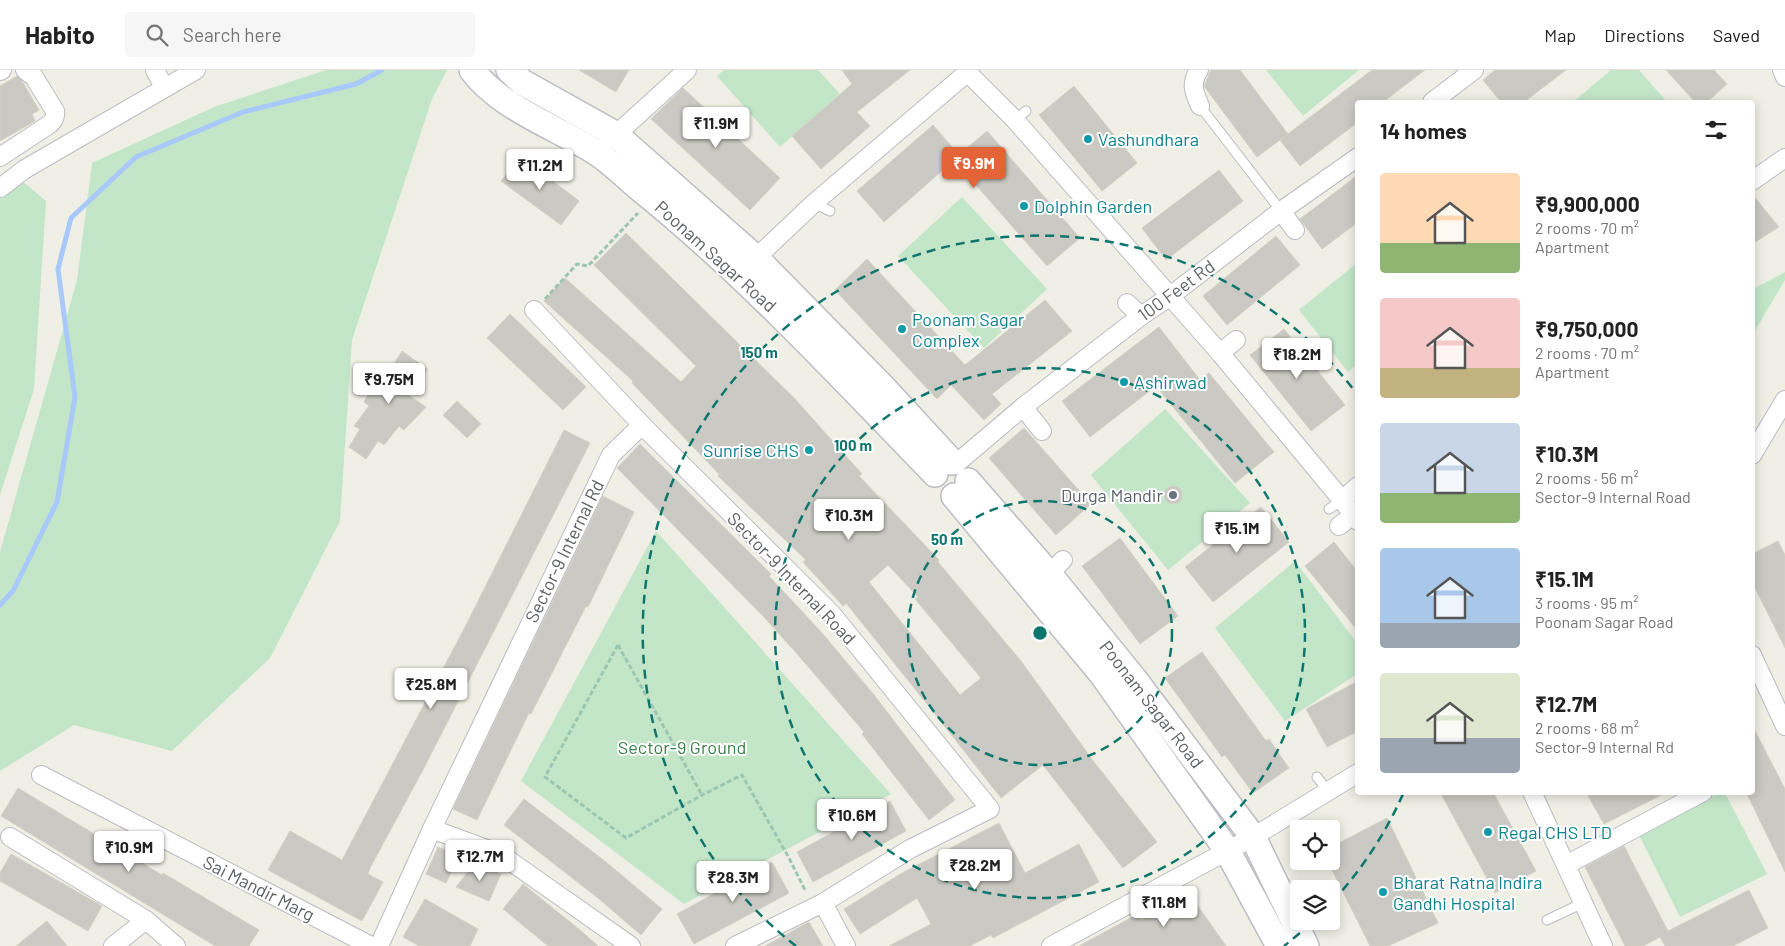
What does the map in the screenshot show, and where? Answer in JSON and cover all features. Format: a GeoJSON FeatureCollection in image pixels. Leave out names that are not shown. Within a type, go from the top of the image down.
{"type":"FeatureCollection","features":[{"type":"Feature","properties":{"kind":"main road","name":"Poonam Sagar Road"},"geometry":{"type":"LineString","coordinates":[[508,70],[522,82],[615,134],[756,258],[881,385],[953,475],[1101,672],[1227,850],[1279,946]]}},
{"type":"Feature","properties":{"kind":"main road","name":"Poonam Sagar Road"},"geometry":{"type":"LineString","coordinates":[[473,72],[490,90],[598,154],[652,198],[726,262],[953,475],[1056,567],[1139,678],[1252,837],[1306,946]]}},
{"type":"Feature","properties":{"kind":"street"},"geometry":{"type":"LineString","coordinates":[[0,157],[54,121],[56,115],[34,77],[25,70]]}},
{"type":"Feature","properties":{"kind":"street"},"geometry":{"type":"LineString","coordinates":[[155,70],[164,87]]}},
{"type":"Feature","properties":{"kind":"street"},"geometry":{"type":"LineString","coordinates":[[0,188],[25,169],[196,70]]}},
{"type":"Feature","properties":{"kind":"street"},"geometry":{"type":"LineString","coordinates":[[598,154],[615,134],[687,70]]}},
{"type":"Feature","properties":{"kind":"street"},"geometry":{"type":"LineString","coordinates":[[1199,70],[1194,77],[1192,88],[1200,106]]}},
{"type":"Feature","properties":{"kind":"street"},"geometry":{"type":"LineString","coordinates":[[1435,100],[1474,70]]}},
{"type":"Feature","properties":{"kind":"street"},"geometry":{"type":"LineString","coordinates":[[1782,70],[1785,76]]}},
{"type":"Feature","properties":{"kind":"street"},"geometry":{"type":"LineString","coordinates":[[756,258],[814,203],[966,71],[1021,115],[1169,297],[1220,353],[1335,505],[1355,518]]}},
{"type":"Feature","properties":{"kind":"street"},"geometry":{"type":"LineString","coordinates":[[1755,179],[1785,158]]}},
{"type":"Feature","properties":{"kind":"street","name":"100 Feet Rd"},"geometry":{"type":"LineString","coordinates":[[953,475],[998,428],[1023,407],[1281,211],[1355,160]]}},
{"type":"Feature","properties":{"kind":"street"},"geometry":{"type":"LineString","coordinates":[[1281,211],[1295,230]]}},
{"type":"Feature","properties":{"kind":"street"},"geometry":{"type":"LineString","coordinates":[[1127,303],[1141,316]]}},
{"type":"Feature","properties":{"kind":"street"},"geometry":{"type":"LineString","coordinates":[[534,310],[642,425]]}},
{"type":"Feature","properties":{"kind":"street"},"geometry":{"type":"LineString","coordinates":[[1220,353],[1236,340]]}},
{"type":"Feature","properties":{"kind":"street"},"geometry":{"type":"LineString","coordinates":[[1755,450],[1785,400]]}},
{"type":"Feature","properties":{"kind":"street"},"geometry":{"type":"LineString","coordinates":[[1023,407],[1042,431]]}},
{"type":"Feature","properties":{"kind":"street","name":"Sector-9 Internal Road"},"geometry":{"type":"LineString","coordinates":[[642,425],[831,613],[990,809],[910,849],[823,903]]}},
{"type":"Feature","properties":{"kind":"street","name":"Sector-9 Internal Rd"},"geometry":{"type":"LineString","coordinates":[[379,946],[432,829],[611,455],[642,425]]}},
{"type":"Feature","properties":{"kind":"street"},"geometry":{"type":"LineString","coordinates":[[1335,505],[1355,488]]}},
{"type":"Feature","properties":{"kind":"street"},"geometry":{"type":"LineString","coordinates":[[1339,526],[1355,518]]}},
{"type":"Feature","properties":{"kind":"street"},"geometry":{"type":"LineString","coordinates":[[1755,661],[1785,726]]}},
{"type":"Feature","properties":{"kind":"street","name":"Sai Mandir Marg"},"geometry":{"type":"LineString","coordinates":[[41,775],[371,946]]}},
{"type":"Feature","properties":{"kind":"street"},"geometry":{"type":"LineString","coordinates":[[1051,946],[1252,837],[1355,775]]}},
{"type":"Feature","properties":{"kind":"street"},"geometry":{"type":"LineString","coordinates":[[1533,795],[1603,946]]}},
{"type":"Feature","properties":{"kind":"street"},"geometry":{"type":"LineString","coordinates":[[1566,865],[1697,795]]}},
{"type":"Feature","properties":{"kind":"street"},"geometry":{"type":"LineString","coordinates":[[432,829],[500,854],[631,946]]}},
{"type":"Feature","properties":{"kind":"street"},"geometry":{"type":"LineString","coordinates":[[10,837],[146,920],[176,946]]}},
{"type":"Feature","properties":{"kind":"street"},"geometry":{"type":"LineString","coordinates":[[735,946],[823,903],[846,946]]}},
{"type":"Feature","properties":{"kind":"street"},"geometry":{"type":"LineString","coordinates":[[112,946],[146,920]]}},
{"type":"Feature","properties":{"kind":"lane"},"geometry":{"type":"LineString","coordinates":[[1200,106],[1281,211]]}},
{"type":"Feature","properties":{"kind":"lane"},"geometry":{"type":"LineString","coordinates":[[814,203],[830,211]]}},
{"type":"Feature","properties":{"kind":"lane"},"geometry":{"type":"LineString","coordinates":[[1317,777],[1328,791]]}},
{"type":"Feature","properties":{"kind":"lane"},"geometry":{"type":"LineString","coordinates":[[1547,920],[1582,903]]}},
{"type":"Feature","properties":{"kind":"path"},"geometry":{"type":"LineString","coordinates":[[534,310],[577,264],[588,266],[652,198]]}},
{"type":"Feature","properties":{"kind":"path"},"geometry":{"type":"LineString","coordinates":[[702,795],[618,645],[545,777],[626,838],[702,795],[742,775],[807,893],[823,903]]}},
{"type":"Feature","properties":{"kind":"green space"},"geometry":{"type":"Polygon","coordinates":[[[326,70],[447,70],[432,99],[352,340],[340,521],[270,658],[172,751],[74,725],[0,771],[0,552],[77,280],[92,163],[214,107],[326,70]]]}},
{"type":"Feature","properties":{"kind":"green space"},"geometry":{"type":"Polygon","coordinates":[[[724,70],[818,70],[840,94],[780,147],[717,76],[724,70]]]}},
{"type":"Feature","properties":{"kind":"green space"},"geometry":{"type":"Polygon","coordinates":[[[1266,70],[1359,70],[1303,116],[1266,70]]]}},
{"type":"Feature","properties":{"kind":"green space"},"geometry":{"type":"Polygon","coordinates":[[[1611,70],[1639,70],[1665,100],[1575,100],[1611,70]]]}},
{"type":"Feature","properties":{"kind":"green space"},"geometry":{"type":"Polygon","coordinates":[[[22,181],[46,201],[34,389],[0,495],[0,197],[22,181]]]}},
{"type":"Feature","properties":{"kind":"green space"},"geometry":{"type":"Polygon","coordinates":[[[962,197],[1047,289],[984,348],[898,256],[962,197]]]}},
{"type":"Feature","properties":{"kind":"green space"},"geometry":{"type":"Polygon","coordinates":[[[1355,265],[1355,366],[1348,372],[1299,310],[1355,265]]]}},
{"type":"Feature","properties":{"kind":"green space"},"geometry":{"type":"Polygon","coordinates":[[[1785,272],[1785,280],[1755,331],[1755,288],[1785,272]]]}},
{"type":"Feature","properties":{"kind":"green space"},"geometry":{"type":"Polygon","coordinates":[[[1165,409],[1250,503],[1168,570],[1091,475],[1165,409]]]}},
{"type":"Feature","properties":{"kind":"green space","name":"Sector-9 Ground"},"geometry":{"type":"Polygon","coordinates":[[[656,531],[891,794],[684,904],[521,781],[656,531]]]}},
{"type":"Feature","properties":{"kind":"green space"},"geometry":{"type":"Polygon","coordinates":[[[1295,561],[1355,640],[1355,675],[1285,721],[1215,628],[1295,561]]]}},
{"type":"Feature","properties":{"kind":"green space"},"geometry":{"type":"Polygon","coordinates":[[[1715,795],[1726,795],[1767,874],[1680,917],[1638,833],[1715,795]]]}},
{"type":"Feature","properties":{"kind":"building"},"geometry":{"type":"Polygon","coordinates":[[[579,70],[629,70],[616,92],[579,70]]]}},
{"type":"Feature","properties":{"kind":"building"},"geometry":{"type":"Polygon","coordinates":[[[842,70],[910,70],[857,112],[870,126],[821,169],[792,136],[852,84],[842,70]]]}},
{"type":"Feature","properties":{"kind":"building"},"geometry":{"type":"Polygon","coordinates":[[[1211,70],[1240,70],[1288,134],[1257,157],[1204,86],[1211,70]]]}},
{"type":"Feature","properties":{"kind":"building"},"geometry":{"type":"Polygon","coordinates":[[[1372,70],[1425,70],[1386,100],[1355,100],[1355,124],[1300,166],[1280,140],[1372,70]]]}},
{"type":"Feature","properties":{"kind":"building"},"geometry":{"type":"Polygon","coordinates":[[[1495,70],[1566,70],[1527,100],[1499,100],[1483,80],[1495,70]]]}},
{"type":"Feature","properties":{"kind":"building"},"geometry":{"type":"Polygon","coordinates":[[[1666,70],[1714,70],[1727,84],[1709,100],[1693,100],[1666,70]]]}},
{"type":"Feature","properties":{"kind":"building"},"geometry":{"type":"Polygon","coordinates":[[[17,76],[39,110],[32,114],[35,121],[0,141],[0,86],[17,76]]]}},
{"type":"Feature","properties":{"kind":"building","name":"Vashundhara"},"geometry":{"type":"Polygon","coordinates":[[[1074,86],[1137,163],[1102,191],[1039,115],[1074,86]]]}},
{"type":"Feature","properties":{"kind":"building"},"geometry":{"type":"Polygon","coordinates":[[[683,88],[780,178],[750,210],[651,119],[683,88]]]}},
{"type":"Feature","properties":{"kind":"building","name":"Dolphin Garden"},"geometry":{"type":"Polygon","coordinates":[[[933,125],[959,155],[987,131],[1080,238],[1047,266],[954,160],[884,222],[857,191],[933,125]]]}},
{"type":"Feature","properties":{"kind":"building"},"geometry":{"type":"Polygon","coordinates":[[[520,156],[579,201],[561,225],[501,181],[520,156]]]}},
{"type":"Feature","properties":{"kind":"building"},"geometry":{"type":"Polygon","coordinates":[[[1219,170],[1243,201],[1166,260],[1142,228],[1219,170]]]}},
{"type":"Feature","properties":{"kind":"building"},"geometry":{"type":"Polygon","coordinates":[[[1355,177],[1355,224],[1322,249],[1300,219],[1355,177]]]}},
{"type":"Feature","properties":{"kind":"building"},"geometry":{"type":"Polygon","coordinates":[[[1755,198],[1779,227],[1755,242],[1755,198]]]}},
{"type":"Feature","properties":{"kind":"building"},"geometry":{"type":"Polygon","coordinates":[[[626,233],[795,399],[862,474],[859,476],[939,560],[938,562],[1021,661],[1094,762],[1157,842],[1123,868],[1043,765],[1001,798],[846,603],[843,606],[803,562],[806,560],[718,476],[719,474],[632,383],[633,381],[544,301],[565,278],[681,382],[696,366],[594,265],[626,233]],[[888,565],[869,582],[960,695],[981,678],[915,599],[918,597],[888,565]]]}},
{"type":"Feature","properties":{"kind":"building"},"geometry":{"type":"Polygon","coordinates":[[[1276,236],[1300,265],[1227,325],[1203,296],[1276,236]]]}},
{"type":"Feature","properties":{"kind":"building"},"geometry":{"type":"Polygon","coordinates":[[[867,259],[965,365],[1045,300],[1072,331],[992,394],[1001,404],[984,420],[951,385],[937,399],[835,290],[867,259]]]}},
{"type":"Feature","properties":{"kind":"building"},"geometry":{"type":"Polygon","coordinates":[[[510,314],[586,387],[563,410],[487,338],[510,314]]]}},
{"type":"Feature","properties":{"kind":"building"},"geometry":{"type":"Polygon","coordinates":[[[1159,327],[1200,380],[1209,373],[1274,452],[1235,483],[1156,386],[1090,437],[1062,401],[1159,327]]]}},
{"type":"Feature","properties":{"kind":"building"},"geometry":{"type":"Polygon","coordinates":[[[1284,329],[1345,405],[1311,431],[1250,355],[1284,329]]]}},
{"type":"Feature","properties":{"kind":"building"},"geometry":{"type":"Polygon","coordinates":[[[402,351],[427,369],[410,396],[426,407],[404,430],[399,426],[384,445],[378,441],[366,459],[349,447],[360,429],[354,426],[369,406],[364,402],[379,374],[385,378],[402,351]]]}},
{"type":"Feature","properties":{"kind":"building"},"geometry":{"type":"Polygon","coordinates":[[[457,401],[481,424],[467,438],[443,415],[457,401]]]}},
{"type":"Feature","properties":{"kind":"building"},"geometry":{"type":"Polygon","coordinates":[[[1024,428],[1091,504],[1056,535],[989,458],[1024,428]]]}},
{"type":"Feature","properties":{"kind":"building"},"geometry":{"type":"Polygon","coordinates":[[[564,430],[590,443],[425,766],[370,868],[368,874],[383,882],[362,921],[268,870],[290,831],[342,860],[465,627],[564,430]]]}},
{"type":"Feature","properties":{"kind":"building"},"geometry":{"type":"Polygon","coordinates":[[[640,444],[771,574],[769,576],[823,634],[874,695],[955,800],[929,820],[862,734],[864,732],[799,656],[763,616],[617,468],[640,444]]]}},
{"type":"Feature","properties":{"kind":"building","name":"Durga Mandir"},"geometry":{"type":"Polygon","coordinates":[[[1173,486],[1179,489],[1182,495],[1179,501],[1173,504],[1167,501],[1164,495],[1167,489],[1173,486]]]}},
{"type":"Feature","properties":{"kind":"building"},"geometry":{"type":"Polygon","coordinates":[[[603,496],[634,512],[588,607],[586,606],[531,714],[529,713],[477,820],[453,809],[603,496]]]}},
{"type":"Feature","properties":{"kind":"building"},"geometry":{"type":"Polygon","coordinates":[[[1261,507],[1289,542],[1213,602],[1185,567],[1261,507]]]}},
{"type":"Feature","properties":{"kind":"building"},"geometry":{"type":"Polygon","coordinates":[[[1120,538],[1178,616],[1140,644],[1082,566],[1120,538]]]}},
{"type":"Feature","properties":{"kind":"building"},"geometry":{"type":"Polygon","coordinates":[[[1778,541],[1785,555],[1785,648],[1755,588],[1755,552],[1778,541]]]}},
{"type":"Feature","properties":{"kind":"building"},"geometry":{"type":"Polygon","coordinates":[[[1334,542],[1355,568],[1355,627],[1305,566],[1334,542]]]}},
{"type":"Feature","properties":{"kind":"building"},"geometry":{"type":"Polygon","coordinates":[[[1202,652],[1266,741],[1269,739],[1289,768],[1253,793],[1225,755],[1222,757],[1165,678],[1202,652]]]}},
{"type":"Feature","properties":{"kind":"building"},"geometry":{"type":"Polygon","coordinates":[[[1355,683],[1355,733],[1327,747],[1306,709],[1355,683]]]}},
{"type":"Feature","properties":{"kind":"building"},"geometry":{"type":"Polygon","coordinates":[[[1755,731],[1785,789],[1785,872],[1747,795],[1755,795],[1755,731]]]}},
{"type":"Feature","properties":{"kind":"building"},"geometry":{"type":"Polygon","coordinates":[[[18,788],[162,875],[163,873],[259,930],[249,946],[215,946],[1,816],[18,788]]]}},
{"type":"Feature","properties":{"kind":"building","name":"Regal CHS LTD"},"geometry":{"type":"Polygon","coordinates":[[[1442,795],[1495,795],[1536,871],[1495,893],[1442,795]]]}},
{"type":"Feature","properties":{"kind":"building"},"geometry":{"type":"Polygon","coordinates":[[[1588,795],[1661,795],[1604,824],[1588,795]]]}},
{"type":"Feature","properties":{"kind":"building"},"geometry":{"type":"Polygon","coordinates":[[[524,799],[606,862],[662,909],[641,935],[598,898],[504,825],[524,799]]]}},
{"type":"Feature","properties":{"kind":"building"},"geometry":{"type":"Polygon","coordinates":[[[890,801],[906,831],[813,882],[797,852],[890,801]]]}},
{"type":"Feature","properties":{"kind":"building","name":"Bharat Ratna Indira Gandhi Hospital"},"geometry":{"type":"Polygon","coordinates":[[[1387,818],[1438,923],[1388,946],[1370,946],[1340,886],[1340,880],[1337,880],[1332,870],[1340,870],[1340,842],[1387,818]]]}},
{"type":"Feature","properties":{"kind":"building"},"geometry":{"type":"Polygon","coordinates":[[[999,823],[1025,873],[1079,844],[1099,882],[993,938],[991,935],[970,946],[889,946],[931,924],[917,898],[860,934],[844,909],[902,873],[999,823]]]}},
{"type":"Feature","properties":{"kind":"building"},"geometry":{"type":"Polygon","coordinates":[[[1624,846],[1668,931],[1749,890],[1768,928],[1733,946],[1665,946],[1660,937],[1643,946],[1625,946],[1585,867],[1624,846]]]}},
{"type":"Feature","properties":{"kind":"building"},"geometry":{"type":"Polygon","coordinates":[[[438,847],[459,856],[446,883],[426,874],[438,847]]]}},
{"type":"Feature","properties":{"kind":"building"},"geometry":{"type":"Polygon","coordinates":[[[11,854],[102,906],[88,931],[0,881],[0,873],[11,854]]]}},
{"type":"Feature","properties":{"kind":"building"},"geometry":{"type":"Polygon","coordinates":[[[772,862],[789,893],[694,944],[677,914],[772,862]]]}},
{"type":"Feature","properties":{"kind":"building"},"geometry":{"type":"Polygon","coordinates":[[[475,863],[501,874],[489,901],[456,887],[475,863]]]}},
{"type":"Feature","properties":{"kind":"building"},"geometry":{"type":"Polygon","coordinates":[[[523,884],[598,946],[548,946],[503,909],[523,884]]]}},
{"type":"Feature","properties":{"kind":"building"},"geometry":{"type":"Polygon","coordinates":[[[1186,889],[1226,946],[1079,946],[1138,914],[1141,920],[1186,889]]]}},
{"type":"Feature","properties":{"kind":"building"},"geometry":{"type":"Polygon","coordinates":[[[425,899],[478,929],[470,946],[419,946],[403,937],[425,899]]]}},
{"type":"Feature","properties":{"kind":"building"},"geometry":{"type":"Polygon","coordinates":[[[47,921],[67,946],[16,946],[47,921]]]}},
{"type":"Feature","properties":{"kind":"building"},"geometry":{"type":"Polygon","coordinates":[[[809,922],[823,946],[765,946],[809,922]]]}},
{"type":"Feature","properties":{"kind":"waterway"},"geometry":{"type":"LineString","coordinates":[[0,605],[13,591],[57,502],[75,397],[58,269],[71,218],[136,157],[243,112],[356,84],[382,70]]}},
{"type":"Feature","properties":{"kind":"place","name":"Vashundhara"},"geometry":{"type":"Point","coordinates":[1088,139]}},
{"type":"Feature","properties":{"kind":"place","name":"Dolphin Garden"},"geometry":{"type":"Point","coordinates":[1024,206]}},
{"type":"Feature","properties":{"kind":"place","name":"Poonam Sagar Complex"},"geometry":{"type":"Point","coordinates":[902,329]}},
{"type":"Feature","properties":{"kind":"place","name":"Ashirwad"},"geometry":{"type":"Point","coordinates":[1124,382]}},
{"type":"Feature","properties":{"kind":"place","name":"Sunrise CHS"},"geometry":{"type":"Point","coordinates":[809,450]}},
{"type":"Feature","properties":{"kind":"place","name":"Durga Mandir"},"geometry":{"type":"Point","coordinates":[1173,495]}},
{"type":"Feature","properties":{"kind":"place","name":"Regal CHS LTD"},"geometry":{"type":"Point","coordinates":[1488,832]}},
{"type":"Feature","properties":{"kind":"place","name":"Bharat Ratna Indira Gandhi Hospital"},"geometry":{"type":"Point","coordinates":[1383,892]}}]}
